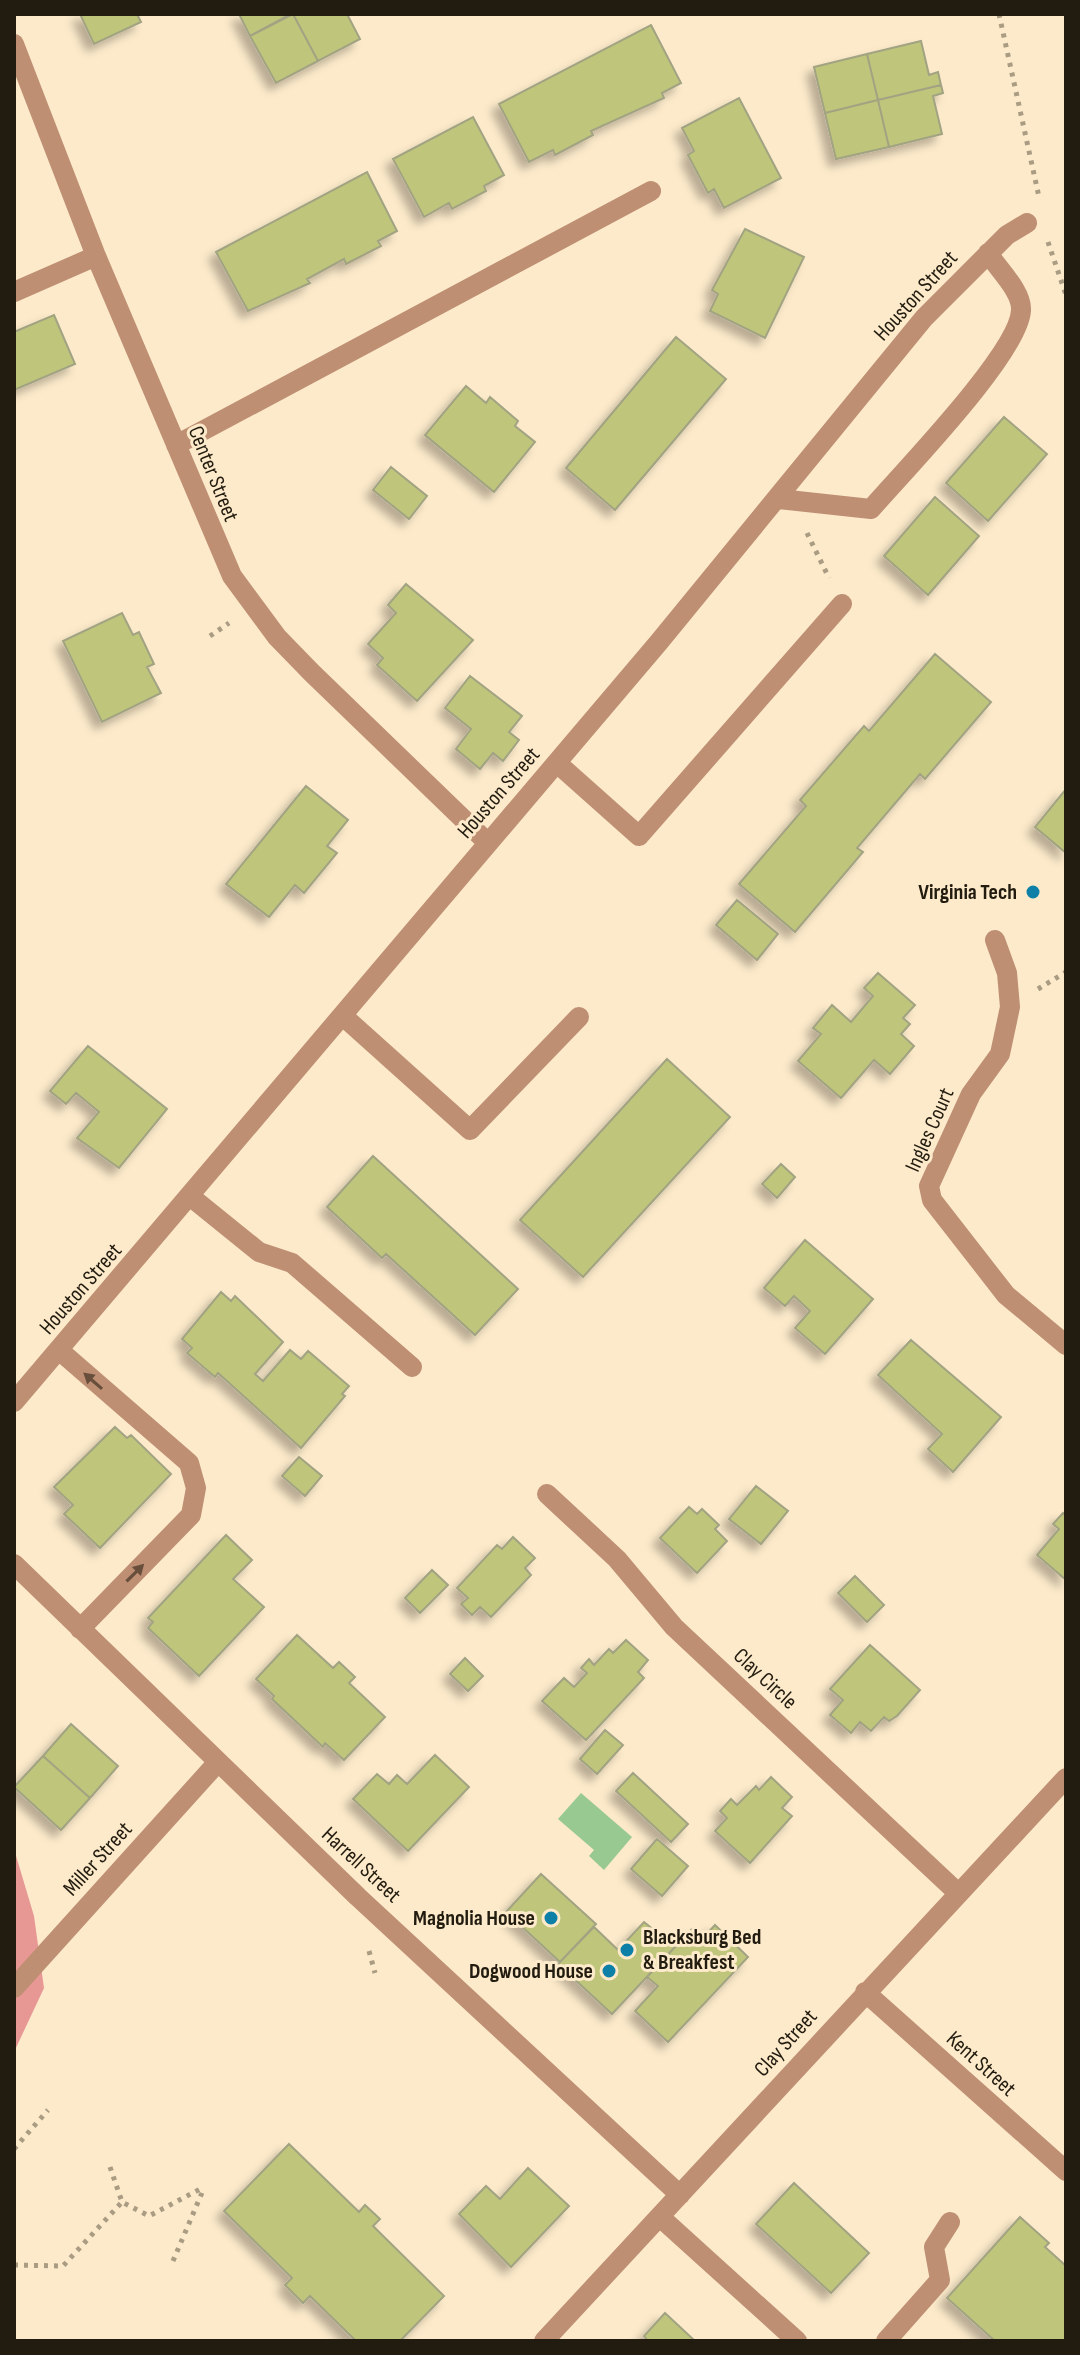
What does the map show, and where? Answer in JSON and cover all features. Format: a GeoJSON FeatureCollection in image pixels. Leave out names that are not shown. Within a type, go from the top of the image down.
{"type":"FeatureCollection","features":[{"type":"Feature","properties":{"kind":"street","name":"Center Street"},"geometry":{"type":"LineString","coordinates":[[14,44],[96,256],[213,538],[246,599],[312,673],[488,843]]}},
{"type":"Feature","properties":{"kind":"street"},"geometry":{"type":"LineString","coordinates":[[176,445],[651,191]]}},
{"type":"Feature","properties":{"kind":"street","name":"Houston Street"},"geometry":{"type":"LineString","coordinates":[[14,1402],[191,1197],[779,499],[924,318],[988,253],[1037,227]]}},
{"type":"Feature","properties":{"kind":"street"},"geometry":{"type":"LineString","coordinates":[[779,499],[871,509],[990,370],[1019,321],[1022,308],[1017,293],[988,253]]}},
{"type":"Feature","properties":{"kind":"street"},"geometry":{"type":"LineString","coordinates":[[14,292],[96,256]]}},
{"type":"Feature","properties":{"kind":"street"},"geometry":{"type":"LineString","coordinates":[[557,763],[639,836],[842,604]]}},
{"type":"Feature","properties":{"kind":"street","name":"Ingles Court"},"geometry":{"type":"LineString","coordinates":[[995,940],[1007,973],[1010,1007],[1000,1054],[971,1094],[929,1186],[932,1200],[1006,1295],[1066,1345]]}},
{"type":"Feature","properties":{"kind":"street"},"geometry":{"type":"LineString","coordinates":[[343,1016],[470,1130],[579,1017]]}},
{"type":"Feature","properties":{"kind":"street"},"geometry":{"type":"LineString","coordinates":[[191,1197],[259,1252],[292,1263],[412,1367]]}},
{"type":"Feature","properties":{"kind":"street"},"geometry":{"type":"LineString","coordinates":[[60,1351],[189,1463],[196,1488],[191,1515],[80,1629]]}},
{"type":"Feature","properties":{"kind":"street","name":"Clay Circle"},"geometry":{"type":"LineString","coordinates":[[547,1494],[617,1559],[674,1627],[958,1893]]}},
{"type":"Feature","properties":{"kind":"street","name":"Harrell Street"},"geometry":{"type":"LineString","coordinates":[[14,1564],[218,1762],[680,2195]]}},
{"type":"Feature","properties":{"kind":"street","name":"Miller Street"},"geometry":{"type":"LineString","coordinates":[[14,1988],[218,1762]]}},
{"type":"Feature","properties":{"kind":"street","name":"Clay Street"},"geometry":{"type":"LineString","coordinates":[[544,2341],[1066,1778]]}},
{"type":"Feature","properties":{"kind":"street","name":"Kent Street"},"geometry":{"type":"LineString","coordinates":[[865,1992],[1066,2171]]}},
{"type":"Feature","properties":{"kind":"street"},"geometry":{"type":"LineString","coordinates":[[660,2217],[797,2341]]}},
{"type":"Feature","properties":{"kind":"street"},"geometry":{"type":"LineString","coordinates":[[886,2341],[940,2280],[934,2247],[950,2222]]}},
{"type":"Feature","properties":{"kind":"path"},"geometry":{"type":"LineString","coordinates":[[999,14],[1040,201]]}},
{"type":"Feature","properties":{"kind":"path"},"geometry":{"type":"LineString","coordinates":[[1037,227],[1066,295]]}},
{"type":"Feature","properties":{"kind":"path"},"geometry":{"type":"LineString","coordinates":[[369,1950],[375,1973]]}},
{"type":"Feature","properties":{"kind":"path"},"geometry":{"type":"LineString","coordinates":[[14,2149],[48,2110]]}},
{"type":"Feature","properties":{"kind":"path"},"geometry":{"type":"LineString","coordinates":[[110,2167],[122,2202],[149,2216],[204,2187],[173,2261]]}},
{"type":"Feature","properties":{"kind":"path"},"geometry":{"type":"LineString","coordinates":[[14,2265],[63,2266],[122,2202]]}},
{"type":"Feature","properties":{"kind":"shaded area"},"geometry":{"type":"Polygon","coordinates":[[[581,1793],[632,1837],[604,1870],[589,1856],[594,1850],[558,1819],[581,1793]]]}},
{"type":"Feature","properties":{"kind":"shaded area"},"geometry":{"type":"Polygon","coordinates":[[[14,1849],[34,1916],[44,1988],[14,2052],[14,1849]]]}},
{"type":"Feature","properties":{"kind":"building"},"geometry":{"type":"Polygon","coordinates":[[[80,14],[137,14],[141,22],[94,44],[80,14]]]}},
{"type":"Feature","properties":{"kind":"building"},"geometry":{"type":"Polygon","coordinates":[[[239,14],[291,14],[250,36],[239,14]]]}},
{"type":"Feature","properties":{"kind":"building"},"geometry":{"type":"Polygon","coordinates":[[[293,14],[347,14],[360,39],[318,61],[293,14]]]}},
{"type":"Feature","properties":{"kind":"building"},"geometry":{"type":"Polygon","coordinates":[[[293,14],[318,61],[276,83],[250,36],[293,14]]]}},
{"type":"Feature","properties":{"kind":"building"},"geometry":{"type":"Polygon","coordinates":[[[651,25],[681,83],[662,93],[664,98],[591,131],[593,135],[555,155],[553,150],[529,162],[499,104],[651,25]]]}},
{"type":"Feature","properties":{"kind":"building"},"geometry":{"type":"Polygon","coordinates":[[[921,41],[929,75],[938,72],[941,85],[878,100],[867,54],[921,41]]]}},
{"type":"Feature","properties":{"kind":"building"},"geometry":{"type":"Polygon","coordinates":[[[867,54],[878,100],[825,113],[814,67],[867,54]]]}},
{"type":"Feature","properties":{"kind":"building"},"geometry":{"type":"Polygon","coordinates":[[[941,85],[943,93],[933,96],[942,134],[889,147],[878,100],[941,85]]]}},
{"type":"Feature","properties":{"kind":"building"},"geometry":{"type":"Polygon","coordinates":[[[739,98],[781,178],[724,208],[714,189],[708,193],[688,155],[694,151],[682,128],[739,98]]]}},
{"type":"Feature","properties":{"kind":"building"},"geometry":{"type":"Polygon","coordinates":[[[878,100],[889,147],[836,159],[825,113],[878,100]]]}},
{"type":"Feature","properties":{"kind":"building"},"geometry":{"type":"Polygon","coordinates":[[[473,117],[504,175],[484,186],[486,191],[452,209],[449,203],[424,217],[393,159],[473,117]]]}},
{"type":"Feature","properties":{"kind":"building"},"geometry":{"type":"Polygon","coordinates":[[[367,172],[397,231],[378,241],[381,246],[346,264],[344,259],[307,279],[310,283],[248,311],[216,252],[367,172]]]}},
{"type":"Feature","properties":{"kind":"building"},"geometry":{"type":"Polygon","coordinates":[[[745,229],[804,257],[765,338],[710,311],[718,294],[712,290],[745,229]]]}},
{"type":"Feature","properties":{"kind":"building"},"geometry":{"type":"Polygon","coordinates":[[[54,315],[75,364],[14,390],[14,332],[54,315]]]}},
{"type":"Feature","properties":{"kind":"building"},"geometry":{"type":"Polygon","coordinates":[[[676,337],[726,379],[615,510],[566,468],[676,337]]]}},
{"type":"Feature","properties":{"kind":"building"},"geometry":{"type":"Polygon","coordinates":[[[466,386],[486,403],[490,397],[518,421],[515,426],[535,442],[494,492],[425,435],[466,386]]]}},
{"type":"Feature","properties":{"kind":"building"},"geometry":{"type":"Polygon","coordinates":[[[1004,417],[1047,454],[988,521],[946,483],[1004,417]]]}},
{"type":"Feature","properties":{"kind":"building"},"geometry":{"type":"Polygon","coordinates":[[[391,467],[427,496],[409,519],[373,490],[391,467]]]}},
{"type":"Feature","properties":{"kind":"building"},"geometry":{"type":"Polygon","coordinates":[[[935,497],[979,536],[928,595],[884,556],[935,497]]]}},
{"type":"Feature","properties":{"kind":"building"},"geometry":{"type":"Polygon","coordinates":[[[406,584],[473,640],[417,701],[377,665],[383,658],[368,644],[396,613],[388,605],[406,584]]]}},
{"type":"Feature","properties":{"kind":"building"},"geometry":{"type":"Polygon","coordinates":[[[122,613],[133,635],[139,632],[154,664],[147,667],[161,693],[102,722],[63,641],[122,613]]]}},
{"type":"Feature","properties":{"kind":"building"},"geometry":{"type":"Polygon","coordinates":[[[935,654],[991,702],[925,779],[920,774],[857,848],[863,852],[795,932],[739,884],[806,806],[800,800],[864,726],[869,731],[935,654]]]}},
{"type":"Feature","properties":{"kind":"building"},"geometry":{"type":"Polygon","coordinates":[[[470,676],[522,716],[509,732],[519,740],[503,761],[493,753],[480,769],[456,749],[471,729],[445,708],[470,676]]]}},
{"type":"Feature","properties":{"kind":"building"},"geometry":{"type":"Polygon","coordinates":[[[306,786],[348,820],[327,846],[337,853],[304,893],[295,885],[269,917],[226,884],[306,786]]]}},
{"type":"Feature","properties":{"kind":"building"},"geometry":{"type":"Polygon","coordinates":[[[1066,789],[1066,853],[1035,827],[1066,789]]]}},
{"type":"Feature","properties":{"kind":"building"},"geometry":{"type":"Polygon","coordinates":[[[737,900],[778,934],[757,960],[716,925],[737,900]]]}},
{"type":"Feature","properties":{"kind":"building"},"geometry":{"type":"Polygon","coordinates":[[[878,973],[915,1005],[903,1018],[910,1024],[901,1034],[914,1046],[890,1074],[874,1060],[841,1098],[798,1061],[821,1034],[813,1028],[832,1005],[851,1022],[873,996],[864,988],[878,973]]]}},
{"type":"Feature","properties":{"kind":"building"},"geometry":{"type":"Polygon","coordinates":[[[88,1046],[167,1109],[119,1168],[77,1138],[99,1112],[76,1093],[66,1104],[50,1091],[88,1046]]]}},
{"type":"Feature","properties":{"kind":"building"},"geometry":{"type":"Polygon","coordinates":[[[667,1059],[730,1117],[583,1277],[520,1220],[667,1059]]]}},
{"type":"Feature","properties":{"kind":"building"},"geometry":{"type":"Polygon","coordinates":[[[373,1156],[518,1289],[475,1335],[386,1254],[382,1258],[327,1207],[373,1156]]]}},
{"type":"Feature","properties":{"kind":"building"},"geometry":{"type":"Polygon","coordinates":[[[781,1164],[795,1177],[777,1198],[762,1184],[781,1164]]]}},
{"type":"Feature","properties":{"kind":"building"},"geometry":{"type":"Polygon","coordinates":[[[805,1240],[873,1299],[825,1354],[795,1328],[810,1311],[794,1296],[785,1306],[764,1288],[805,1240]]]}},
{"type":"Feature","properties":{"kind":"building"},"geometry":{"type":"Polygon","coordinates":[[[221,1292],[231,1301],[235,1296],[283,1342],[255,1374],[263,1381],[290,1350],[301,1359],[308,1351],[349,1386],[342,1394],[345,1396],[301,1448],[218,1373],[215,1377],[187,1353],[192,1348],[182,1339],[221,1292]]]}},
{"type":"Feature","properties":{"kind":"building"},"geometry":{"type":"Polygon","coordinates":[[[911,1340],[1001,1417],[953,1472],[928,1449],[942,1434],[878,1375],[911,1340]]]}},
{"type":"Feature","properties":{"kind":"building"},"geometry":{"type":"Polygon","coordinates":[[[115,1427],[127,1438],[131,1435],[171,1474],[100,1548],[64,1514],[73,1505],[54,1487],[115,1427]]]}},
{"type":"Feature","properties":{"kind":"building"},"geometry":{"type":"Polygon","coordinates":[[[299,1457],[322,1476],[305,1496],[282,1476],[299,1457]]]}},
{"type":"Feature","properties":{"kind":"building"},"geometry":{"type":"Polygon","coordinates":[[[756,1486],[788,1511],[761,1544],[729,1519],[756,1486]]]}},
{"type":"Feature","properties":{"kind":"building"},"geometry":{"type":"Polygon","coordinates":[[[689,1507],[697,1514],[702,1509],[719,1525],[715,1529],[727,1541],[697,1573],[660,1538],[689,1507]]]}},
{"type":"Feature","properties":{"kind":"building"},"geometry":{"type":"Polygon","coordinates":[[[1063,1513],[1066,1516],[1066,1580],[1037,1555],[1059,1529],[1053,1524],[1063,1513]]]}},
{"type":"Feature","properties":{"kind":"building"},"geometry":{"type":"Polygon","coordinates":[[[226,1535],[252,1560],[233,1579],[264,1607],[199,1676],[148,1628],[153,1622],[148,1618],[226,1535]]]}},
{"type":"Feature","properties":{"kind":"building"},"geometry":{"type":"Polygon","coordinates":[[[513,1537],[535,1558],[525,1568],[531,1575],[491,1617],[480,1607],[472,1615],[461,1604],[468,1598],[457,1588],[497,1545],[502,1549],[513,1537]]]}},
{"type":"Feature","properties":{"kind":"building"},"geometry":{"type":"Polygon","coordinates":[[[432,1570],[448,1585],[420,1613],[405,1598],[432,1570]]]}},
{"type":"Feature","properties":{"kind":"building"},"geometry":{"type":"Polygon","coordinates":[[[855,1576],[884,1605],[867,1622],[838,1593],[855,1576]]]}},
{"type":"Feature","properties":{"kind":"building"},"geometry":{"type":"Polygon","coordinates":[[[297,1635],[333,1668],[339,1662],[355,1677],[349,1683],[385,1717],[344,1760],[325,1743],[323,1747],[272,1699],[274,1696],[256,1679],[297,1635]]]}},
{"type":"Feature","properties":{"kind":"building"},"geometry":{"type":"Polygon","coordinates":[[[626,1640],[648,1660],[638,1672],[644,1678],[586,1740],[542,1701],[564,1678],[574,1687],[587,1673],[581,1668],[589,1659],[594,1665],[609,1649],[613,1653],[626,1640]]]}},
{"type":"Feature","properties":{"kind":"building"},"geometry":{"type":"Polygon","coordinates":[[[870,1645],[920,1690],[889,1721],[884,1717],[871,1731],[860,1722],[851,1733],[830,1715],[843,1700],[830,1689],[870,1645]]]}},
{"type":"Feature","properties":{"kind":"building"},"geometry":{"type":"Polygon","coordinates":[[[465,1658],[483,1676],[468,1691],[450,1674],[465,1658]]]}},
{"type":"Feature","properties":{"kind":"building"},"geometry":{"type":"Polygon","coordinates":[[[71,1724],[118,1766],[90,1798],[43,1756],[71,1724]]]}},
{"type":"Feature","properties":{"kind":"building"},"geometry":{"type":"Polygon","coordinates":[[[605,1730],[623,1745],[597,1774],[580,1759],[605,1730]]]}},
{"type":"Feature","properties":{"kind":"building"},"geometry":{"type":"Polygon","coordinates":[[[435,1755],[469,1787],[408,1851],[353,1799],[377,1774],[389,1784],[397,1775],[407,1784],[435,1755]]]}},
{"type":"Feature","properties":{"kind":"building"},"geometry":{"type":"Polygon","coordinates":[[[43,1756],[90,1798],[61,1830],[14,1787],[43,1756]]]}},
{"type":"Feature","properties":{"kind":"building"},"geometry":{"type":"Polygon","coordinates":[[[633,1773],[688,1824],[671,1842],[616,1791],[633,1773]]]}},
{"type":"Feature","properties":{"kind":"building"},"geometry":{"type":"Polygon","coordinates":[[[771,1777],[792,1797],[782,1808],[792,1816],[750,1863],[715,1831],[727,1818],[720,1811],[731,1799],[737,1805],[756,1786],[759,1790],[771,1777]]]}},
{"type":"Feature","properties":{"kind":"building"},"geometry":{"type":"Polygon","coordinates":[[[657,1839],[688,1866],[662,1896],[631,1869],[657,1839]]]}},
{"type":"Feature","properties":{"kind":"building","name":"Magnolia House"},"geometry":{"type":"Polygon","coordinates":[[[541,1874],[596,1924],[560,1962],[506,1912],[541,1874]]]}},
{"type":"Feature","properties":{"kind":"building","name":"Dogwood House"},"geometry":{"type":"Polygon","coordinates":[[[644,1922],[675,1947],[612,2014],[558,1964],[594,1927],[618,1950],[644,1922]]]}},
{"type":"Feature","properties":{"kind":"building"},"geometry":{"type":"Polygon","coordinates":[[[715,1925],[748,1957],[668,2042],[635,2011],[658,1986],[647,1977],[692,1929],[702,1939],[715,1925]]]}},
{"type":"Feature","properties":{"kind":"building"},"geometry":{"type":"Polygon","coordinates":[[[289,2144],[359,2212],[365,2205],[380,2219],[373,2226],[444,2296],[400,2341],[356,2341],[310,2296],[303,2303],[285,2285],[292,2278],[224,2211],[289,2144]]]}},
{"type":"Feature","properties":{"kind":"building"},"geometry":{"type":"Polygon","coordinates":[[[528,2168],[569,2206],[511,2267],[459,2214],[486,2186],[500,2199],[528,2168]]]}},
{"type":"Feature","properties":{"kind":"building"},"geometry":{"type":"Polygon","coordinates":[[[794,2183],[869,2253],[831,2293],[756,2224],[794,2183]]]}},
{"type":"Feature","properties":{"kind":"building"},"geometry":{"type":"Polygon","coordinates":[[[1020,2217],[1049,2243],[1045,2247],[1066,2266],[1066,2341],[995,2341],[947,2298],[1020,2217]]]}},
{"type":"Feature","properties":{"kind":"building"},"geometry":{"type":"Polygon","coordinates":[[[665,2313],[695,2341],[648,2341],[644,2336],[665,2313]]]}},
{"type":"Feature","properties":{"kind":"place","name":"Virginia Tech"},"geometry":{"type":"Point","coordinates":[1033,892]}},
{"type":"Feature","properties":{"kind":"place","name":"Magnolia House"},"geometry":{"type":"Point","coordinates":[551,1918]}},
{"type":"Feature","properties":{"kind":"place","name":"Blacksburg Bed & Breakfest"},"geometry":{"type":"Point","coordinates":[627,1950]}},
{"type":"Feature","properties":{"kind":"place","name":"Dogwood House"},"geometry":{"type":"Point","coordinates":[609,1971]}}]}
